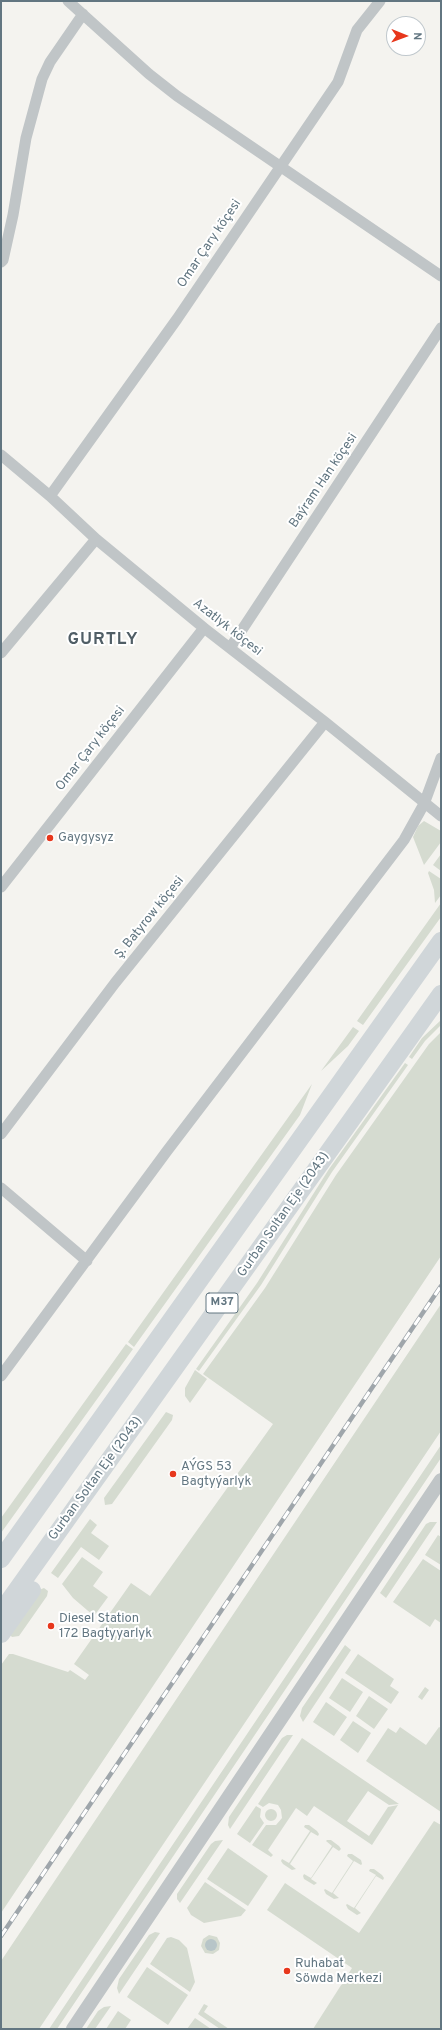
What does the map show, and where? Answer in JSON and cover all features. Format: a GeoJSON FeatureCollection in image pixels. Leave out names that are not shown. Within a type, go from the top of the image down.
{"type":"FeatureCollection","features":[{"type":"Feature","properties":{"kind":"highway","name":"M37"},"geometry":{"type":"LineString","coordinates":[[1,1559],[441,941]]}},
{"type":"Feature","properties":{"kind":"highway","name":"Gurban Soltan Eje (2043)"},"geometry":{"type":"LineString","coordinates":[[1,1612],[441,994]]}},
{"type":"Feature","properties":{"kind":"highway"},"geometry":{"type":"LineString","coordinates":[[1,1634],[44,1574],[72,1514]]}},
{"type":"Feature","properties":{"kind":"street"},"geometry":{"type":"LineString","coordinates":[[68,1],[137,64],[176,96],[441,276]]}},
{"type":"Feature","properties":{"kind":"street","name":"Omar Çary köçesi"},"geometry":{"type":"LineString","coordinates":[[50,496],[177,319],[338,82],[357,30],[380,1]]}},
{"type":"Feature","properties":{"kind":"street"},"geometry":{"type":"LineString","coordinates":[[1,262],[3,260],[11,222],[26,138],[42,79],[50,62],[83,14]]}},
{"type":"Feature","properties":{"kind":"street","name":"Baýram Han köçesi"},"geometry":{"type":"LineString","coordinates":[[230,648],[337,488],[441,328]]}},
{"type":"Feature","properties":{"kind":"street","name":"Azatlyk köçesi"},"geometry":{"type":"LineString","coordinates":[[1,455],[50,496],[96,539],[204,628],[325,722],[424,804],[441,816]]}},
{"type":"Feature","properties":{"kind":"street"},"geometry":{"type":"LineString","coordinates":[[1,653],[96,539]]}},
{"type":"Feature","properties":{"kind":"street","name":"Omar Çary köçesi"},"geometry":{"type":"LineString","coordinates":[[1,887],[204,628]]}},
{"type":"Feature","properties":{"kind":"street","name":"Ş. Batyrow köçesi"},"geometry":{"type":"LineString","coordinates":[[1,1134],[115,983],[325,722]]}},
{"type":"Feature","properties":{"kind":"street"},"geometry":{"type":"LineString","coordinates":[[1,1376],[167,1151],[404,840],[424,804],[441,758]]}},
{"type":"Feature","properties":{"kind":"street"},"geometry":{"type":"LineString","coordinates":[[1,1188],[87,1261]]}},
{"type":"Feature","properties":{"kind":"street"},"geometry":{"type":"LineString","coordinates":[[73,2029],[441,1480]]}},
{"type":"Feature","properties":{"kind":"shaded area"},"geometry":{"type":"Polygon","coordinates":[[[424,821],[441,831],[441,842],[424,865],[413,837],[418,826],[424,821]]]}},
{"type":"Feature","properties":{"kind":"shaded area"},"geometry":{"type":"Polygon","coordinates":[[[441,854],[441,871],[433,865],[441,854]]]}},
{"type":"Feature","properties":{"kind":"shaded area"},"geometry":{"type":"Polygon","coordinates":[[[429,871],[441,879],[441,895],[435,903],[434,890],[428,873],[429,871]]]}},
{"type":"Feature","properties":{"kind":"shaded area"},"geometry":{"type":"Polygon","coordinates":[[[441,903],[441,917],[363,1025],[357,1021],[441,903]]]}},
{"type":"Feature","properties":{"kind":"shaded area"},"geometry":{"type":"Polygon","coordinates":[[[441,1020],[441,1025],[425,1041],[412,1059],[409,1057],[422,1038],[441,1020]]]}},
{"type":"Feature","properties":{"kind":"shaded area"},"geometry":{"type":"Polygon","coordinates":[[[353,1027],[359,1031],[348,1046],[321,1071],[353,1027]]]}},
{"type":"Feature","properties":{"kind":"shaded area"},"geometry":{"type":"Polygon","coordinates":[[[441,1032],[441,1256],[1,1913],[1,1665],[9,1654],[13,1654],[68,1672],[70,1670],[85,1680],[89,1675],[74,1664],[131,1583],[150,1596],[273,1424],[203,1374],[265,1288],[336,1175],[429,1044],[441,1032]]]}},
{"type":"Feature","properties":{"kind":"shaded area"},"geometry":{"type":"Polygon","coordinates":[[[405,1063],[408,1065],[332,1172],[261,1285],[199,1371],[196,1369],[257,1283],[329,1169],[405,1063]]]}},
{"type":"Feature","properties":{"kind":"shaded area"},"geometry":{"type":"Polygon","coordinates":[[[312,1084],[300,1115],[134,1347],[128,1342],[312,1084]]]}},
{"type":"Feature","properties":{"kind":"shaded area"},"geometry":{"type":"Polygon","coordinates":[[[441,1304],[441,1431],[39,2029],[1,2029],[1,1961],[441,1304]]]}},
{"type":"Feature","properties":{"kind":"shaded area"},"geometry":{"type":"Polygon","coordinates":[[[126,1344],[133,1349],[1,1533],[1,1518],[126,1344]]]}},
{"type":"Feature","properties":{"kind":"shaded area"},"geometry":{"type":"Polygon","coordinates":[[[195,1370],[207,1379],[190,1403],[185,1396],[185,1388],[195,1370]]]}},
{"type":"Feature","properties":{"kind":"shaded area"},"geometry":{"type":"Polygon","coordinates":[[[166,1412],[173,1415],[172,1420],[112,1504],[105,1505],[104,1498],[166,1412]]]}},
{"type":"Feature","properties":{"kind":"shaded area"},"geometry":{"type":"Polygon","coordinates":[[[441,1445],[441,1458],[57,2029],[49,2029],[441,1445]]]}},
{"type":"Feature","properties":{"kind":"shaded area"},"geometry":{"type":"Polygon","coordinates":[[[90,1519],[97,1525],[91,1533],[109,1546],[99,1560],[81,1547],[58,1578],[51,1573],[90,1519]]]}},
{"type":"Feature","properties":{"kind":"shaded area"},"geometry":{"type":"Polygon","coordinates":[[[430,1522],[437,1522],[386,1598],[380,1593],[426,1524],[430,1522]]]}},
{"type":"Feature","properties":{"kind":"shaded area"},"geometry":{"type":"Polygon","coordinates":[[[438,1535],[441,1537],[441,1565],[425,1555],[438,1535]]]}},
{"type":"Feature","properties":{"kind":"shaded area"},"geometry":{"type":"Polygon","coordinates":[[[82,1557],[103,1572],[93,1586],[108,1597],[94,1616],[73,1598],[62,1584],[82,1557]]]}},
{"type":"Feature","properties":{"kind":"shaded area"},"geometry":{"type":"Polygon","coordinates":[[[423,1559],[441,1571],[441,1623],[435,1619],[430,1627],[393,1602],[423,1559]]]}},
{"type":"Feature","properties":{"kind":"shaded area"},"geometry":{"type":"Polygon","coordinates":[[[44,1588],[48,1591],[47,1596],[19,1636],[12,1637],[10,1635],[39,1590],[44,1588]]]}},
{"type":"Feature","properties":{"kind":"shaded area"},"geometry":{"type":"Polygon","coordinates":[[[345,1645],[351,1650],[303,1722],[300,1716],[302,1708],[345,1645]]]}},
{"type":"Feature","properties":{"kind":"shaded area"},"geometry":{"type":"Polygon","coordinates":[[[358,1654],[394,1679],[390,1686],[399,1692],[391,1704],[345,1673],[358,1654]]]}},
{"type":"Feature","properties":{"kind":"shaded area"},"geometry":{"type":"Polygon","coordinates":[[[342,1678],[363,1692],[350,1712],[329,1698],[342,1678]]]}},
{"type":"Feature","properties":{"kind":"shaded area"},"geometry":{"type":"Polygon","coordinates":[[[425,1687],[429,1690],[422,1700],[418,1697],[425,1687]]]}},
{"type":"Feature","properties":{"kind":"shaded area"},"geometry":{"type":"Polygon","coordinates":[[[369,1696],[388,1709],[374,1729],[356,1716],[369,1696]]]}},
{"type":"Feature","properties":{"kind":"shaded area"},"geometry":{"type":"Polygon","coordinates":[[[326,1702],[347,1717],[334,1736],[313,1722],[326,1702]]]}},
{"type":"Feature","properties":{"kind":"shaded area"},"geometry":{"type":"Polygon","coordinates":[[[353,1721],[371,1733],[358,1753],[340,1740],[353,1721]]]}},
{"type":"Feature","properties":{"kind":"shaded area"},"geometry":{"type":"Polygon","coordinates":[[[400,1727],[426,1745],[439,1727],[441,1728],[441,1812],[366,1761],[388,1728],[396,1733],[400,1727]]]}},
{"type":"Feature","properties":{"kind":"shaded area"},"geometry":{"type":"Polygon","coordinates":[[[287,1735],[293,1735],[230,1829],[228,1825],[229,1817],[282,1738],[287,1735]]]}},
{"type":"Feature","properties":{"kind":"shaded area"},"geometry":{"type":"Polygon","coordinates":[[[302,1738],[399,1804],[389,1805],[368,1791],[347,1821],[369,1836],[388,1807],[398,1805],[372,1845],[314,1806],[307,1816],[296,1808],[268,1850],[273,1855],[271,1857],[252,1845],[266,1825],[276,1825],[282,1818],[281,1810],[278,1805],[269,1803],[263,1807],[258,1804],[302,1738]]]}},
{"type":"Feature","properties":{"kind":"shaded area"},"geometry":{"type":"Polygon","coordinates":[[[256,1806],[261,1809],[260,1817],[264,1823],[250,1843],[237,1834],[256,1806]]]}},
{"type":"Feature","properties":{"kind":"shaded area"},"geometry":{"type":"Polygon","coordinates":[[[269,1809],[273,1809],[277,1815],[273,1821],[269,1821],[265,1817],[265,1813],[269,1809]]]}},
{"type":"Feature","properties":{"kind":"shaded area"},"geometry":{"type":"Polygon","coordinates":[[[434,1821],[441,1825],[441,2029],[313,2029],[352,1968],[267,1910],[285,1883],[359,1933],[434,1821]]]}},
{"type":"Feature","properties":{"kind":"shaded area"},"geometry":{"type":"Polygon","coordinates":[[[305,1825],[309,1825],[319,1834],[318,1836],[311,1832],[290,1864],[296,1869],[292,1870],[281,1861],[282,1859],[289,1863],[310,1831],[304,1827],[305,1825]]]}},
{"type":"Feature","properties":{"kind":"shaded area"},"geometry":{"type":"Polygon","coordinates":[[[223,1840],[180,1903],[177,1899],[177,1894],[211,1844],[215,1841],[223,1840]]]}},
{"type":"Feature","properties":{"kind":"shaded area"},"geometry":{"type":"Polygon","coordinates":[[[331,1840],[341,1849],[339,1851],[333,1847],[311,1879],[317,1883],[314,1885],[304,1879],[303,1876],[304,1874],[311,1878],[332,1846],[326,1841],[331,1840]]]}},
{"type":"Feature","properties":{"kind":"shaded area"},"geometry":{"type":"Polygon","coordinates":[[[228,1848],[268,1876],[248,1906],[207,1879],[228,1848]]]}},
{"type":"Feature","properties":{"kind":"shaded area"},"geometry":{"type":"Polygon","coordinates":[[[348,1854],[352,1854],[361,1860],[362,1864],[361,1865],[354,1861],[333,1893],[339,1898],[334,1899],[326,1894],[324,1890],[325,1889],[332,1893],[353,1861],[347,1856],[348,1854]]]}},
{"type":"Feature","properties":{"kind":"shaded area"},"geometry":{"type":"Polygon","coordinates":[[[370,1869],[374,1869],[384,1878],[383,1880],[376,1876],[355,1908],[361,1913],[357,1915],[348,1909],[346,1905],[347,1904],[354,1908],[376,1875],[369,1871],[370,1869]]]}},
{"type":"Feature","properties":{"kind":"shaded area"},"geometry":{"type":"Polygon","coordinates":[[[205,1882],[246,1910],[241,1916],[204,1923],[191,1915],[187,1908],[205,1882]]]}},
{"type":"Feature","properties":{"kind":"shaded area"},"geometry":{"type":"Polygon","coordinates":[[[155,1932],[160,1933],[119,1994],[117,1988],[119,1979],[149,1935],[155,1932]]]}},
{"type":"Feature","properties":{"kind":"shaded area"},"geometry":{"type":"Polygon","coordinates":[[[209,1935],[217,1937],[220,1943],[219,1950],[213,1954],[205,1953],[201,1946],[203,1939],[209,1935]]]}},
{"type":"Feature","properties":{"kind":"shaded area"},"geometry":{"type":"Polygon","coordinates":[[[171,1937],[179,1940],[187,1948],[195,1982],[190,1992],[150,1964],[167,1938],[171,1937]]]}},
{"type":"Feature","properties":{"kind":"shaded area"},"geometry":{"type":"Polygon","coordinates":[[[213,1939],[216,1940],[216,1950],[209,1951],[206,1950],[205,1943],[206,1940],[213,1939]]]}},
{"type":"Feature","properties":{"kind":"shaded area"},"geometry":{"type":"Polygon","coordinates":[[[147,1967],[188,1995],[168,2025],[127,1997],[147,1967]]]}},
{"type":"Feature","properties":{"kind":"shaded area"},"geometry":{"type":"Polygon","coordinates":[[[204,2004],[208,2006],[204,2012],[229,2029],[220,2029],[198,2014],[204,2004]]]}},
{"type":"Feature","properties":{"kind":"shaded area"},"geometry":{"type":"Polygon","coordinates":[[[111,2006],[95,2029],[86,2029],[98,2011],[104,2007],[111,2006]]]}},
{"type":"Feature","properties":{"kind":"shaded area"},"geometry":{"type":"Polygon","coordinates":[[[118,2011],[131,2020],[125,2029],[106,2029],[118,2011]]]}},
{"type":"Feature","properties":{"kind":"shaded area"},"geometry":{"type":"Polygon","coordinates":[[[195,2018],[211,2029],[187,2029],[195,2018]]]}},
{"type":"Feature","properties":{"kind":"railway"},"geometry":{"type":"LineString","coordinates":[[1,1936],[441,1286]]}},
{"type":"Feature","properties":{"kind":"place","name":"Gaygysyz"},"geometry":{"type":"Point","coordinates":[50,838]}},
{"type":"Feature","properties":{"kind":"place","name":"AÝGS 53 Bagtyýarlyk"},"geometry":{"type":"Point","coordinates":[173,1474]}},
{"type":"Feature","properties":{"kind":"place","name":"Diesel Station 172 Bagtyyarlyk"},"geometry":{"type":"Point","coordinates":[51,1626]}},
{"type":"Feature","properties":{"kind":"place","name":"Ruhabat Söwda Merkezi"},"geometry":{"type":"Point","coordinates":[287,1971]}},
{"type":"Feature","properties":{"kind":"district","name":"GURTLY"},"geometry":{"type":"Point","coordinates":[103,641]}}]}
